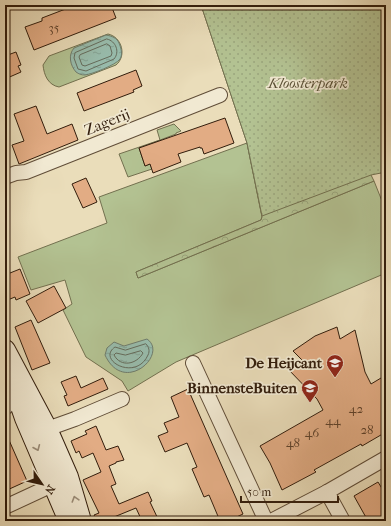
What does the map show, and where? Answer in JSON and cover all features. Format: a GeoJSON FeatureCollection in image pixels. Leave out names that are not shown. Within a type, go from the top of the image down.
{"type":"FeatureCollection","features":[{"type":"Feature","properties":{"kind":"main road"},"geometry":{"type":"LineString","coordinates":[[7,354],[14,388],[25,418],[81,521]]}},
{"type":"Feature","properties":{"kind":"main road"},"geometry":{"type":"LineString","coordinates":[[7,354],[47,429],[69,521]]}},
{"type":"Feature","properties":{"kind":"street","name":"Zagerij"},"geometry":{"type":"LineString","coordinates":[[5,177],[16,173],[26,172],[220,95]]}},
{"type":"Feature","properties":{"kind":"street"},"geometry":{"type":"LineString","coordinates":[[193,363],[266,521]]}},
{"type":"Feature","properties":{"kind":"street"},"geometry":{"type":"LineString","coordinates":[[25,418],[47,429],[122,399]]}},
{"type":"Feature","properties":{"kind":"street"},"geometry":{"type":"LineString","coordinates":[[271,521],[327,492],[386,458]]}},
{"type":"Feature","properties":{"kind":"street"},"geometry":{"type":"LineString","coordinates":[[5,507],[60,481]]}},
{"type":"Feature","properties":{"kind":"street"},"geometry":{"type":"LineString","coordinates":[[327,492],[343,521]]}},
{"type":"Feature","properties":{"kind":"green space"},"geometry":{"type":"Polygon","coordinates":[[[201,5],[371,175],[374,181],[138,278],[136,272],[261,220],[262,217],[247,143],[201,5]]]}},
{"type":"Feature","properties":{"kind":"green space","name":"Kloosterpark"},"geometry":{"type":"Polygon","coordinates":[[[201,5],[386,5],[386,172],[371,175],[262,216],[247,143],[201,5]]]}},
{"type":"Feature","properties":{"kind":"green space"},"geometry":{"type":"Polygon","coordinates":[[[108,34],[117,39],[120,43],[122,52],[116,65],[59,87],[49,82],[44,72],[43,65],[49,56],[108,34]]]}},
{"type":"Feature","properties":{"kind":"green space"},"geometry":{"type":"Polygon","coordinates":[[[174,124],[181,131],[176,134],[139,148],[145,166],[150,164],[152,169],[128,177],[119,154],[160,140],[157,130],[174,124]]]}},
{"type":"Feature","properties":{"kind":"green space"},"geometry":{"type":"Polygon","coordinates":[[[247,143],[262,216],[261,220],[136,272],[138,278],[374,181],[386,211],[386,273],[176,362],[128,391],[122,381],[86,357],[63,310],[72,304],[65,280],[31,290],[18,257],[107,223],[99,197],[247,143]]]}},
{"type":"Feature","properties":{"kind":"water"},"geometry":{"type":"Polygon","coordinates":[[[106,35],[118,41],[121,51],[120,59],[109,66],[85,75],[76,72],[70,60],[74,48],[106,35]]]}},
{"type":"Feature","properties":{"kind":"water"},"geometry":{"type":"Polygon","coordinates":[[[147,339],[152,346],[152,354],[141,368],[132,372],[123,372],[113,367],[105,355],[107,348],[114,342],[124,346],[147,339]]]}},
{"type":"Feature","properties":{"kind":"building"},"geometry":{"type":"Polygon","coordinates":[[[76,5],[111,5],[116,18],[34,50],[25,27],[42,21],[42,18],[76,5]]]}},
{"type":"Feature","properties":{"kind":"building"},"geometry":{"type":"Polygon","coordinates":[[[16,52],[21,65],[18,66],[21,72],[5,79],[5,56],[16,52]]]}},
{"type":"Feature","properties":{"kind":"building"},"geometry":{"type":"Polygon","coordinates":[[[136,70],[142,86],[133,90],[134,92],[84,111],[77,93],[136,70]]]}},
{"type":"Feature","properties":{"kind":"building"},"geometry":{"type":"Polygon","coordinates":[[[36,106],[47,134],[72,124],[78,140],[19,164],[12,145],[24,141],[14,114],[36,106]]]}},
{"type":"Feature","properties":{"kind":"building"},"geometry":{"type":"Polygon","coordinates":[[[225,118],[234,143],[204,154],[202,148],[200,147],[178,154],[181,162],[153,173],[150,164],[145,166],[139,148],[225,118]]]}},
{"type":"Feature","properties":{"kind":"building"},"geometry":{"type":"Polygon","coordinates":[[[86,178],[97,202],[83,208],[72,184],[86,178]]]}},
{"type":"Feature","properties":{"kind":"building"},"geometry":{"type":"Polygon","coordinates":[[[20,269],[30,294],[16,300],[15,297],[5,301],[5,275],[20,269]]]}},
{"type":"Feature","properties":{"kind":"building"},"geometry":{"type":"Polygon","coordinates":[[[54,286],[66,308],[38,323],[26,301],[54,286]]]}},
{"type":"Feature","properties":{"kind":"building"},"geometry":{"type":"Polygon","coordinates":[[[31,320],[50,363],[32,370],[15,327],[31,320]]]}},
{"type":"Feature","properties":{"kind":"building"},"geometry":{"type":"Polygon","coordinates":[[[337,327],[340,339],[355,330],[365,372],[371,384],[386,375],[386,432],[314,470],[316,472],[282,490],[270,463],[260,446],[323,410],[317,399],[287,368],[302,360],[293,351],[315,336],[337,327]]]}},
{"type":"Feature","properties":{"kind":"building"},"geometry":{"type":"Polygon","coordinates":[[[76,376],[81,388],[103,378],[108,389],[68,406],[64,396],[67,395],[61,382],[76,376]]]}},
{"type":"Feature","properties":{"kind":"building"},"geometry":{"type":"Polygon","coordinates":[[[188,389],[243,514],[228,521],[227,519],[220,521],[209,495],[204,497],[192,469],[197,467],[187,443],[165,452],[158,436],[168,432],[164,423],[179,417],[171,397],[188,389]]]}},
{"type":"Feature","properties":{"kind":"building"},"geometry":{"type":"Polygon","coordinates":[[[96,426],[106,450],[118,446],[124,460],[109,466],[116,484],[111,486],[119,504],[148,492],[152,501],[150,502],[159,521],[142,521],[136,508],[114,517],[116,521],[97,521],[94,515],[99,513],[83,480],[101,472],[93,453],[82,458],[79,451],[76,453],[71,441],[87,434],[85,431],[96,426]]]}},
{"type":"Feature","properties":{"kind":"building"},"geometry":{"type":"Polygon","coordinates":[[[5,431],[27,481],[5,491],[5,431]]]}},
{"type":"Feature","properties":{"kind":"building"},"geometry":{"type":"Polygon","coordinates":[[[378,482],[386,495],[386,521],[368,521],[354,496],[378,482]]]}},
{"type":"Feature","properties":{"kind":"place","name":"De Heijcant"},"geometry":{"type":"Point","coordinates":[335,378]}},
{"type":"Feature","properties":{"kind":"place","name":"BinnensteBuiten"},"geometry":{"type":"Point","coordinates":[310,403]}}]}
